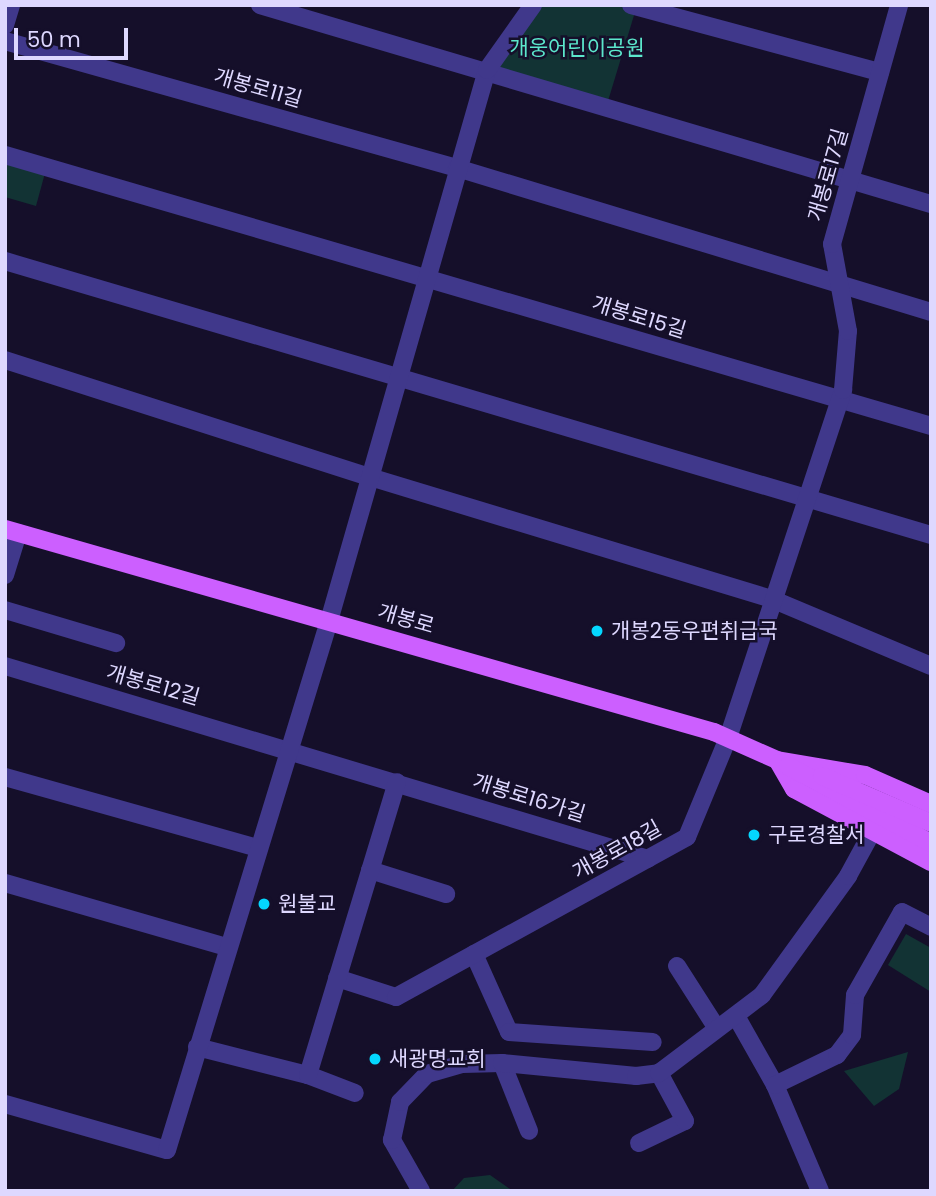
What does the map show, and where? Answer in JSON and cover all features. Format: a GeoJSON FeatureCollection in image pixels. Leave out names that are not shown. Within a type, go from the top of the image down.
{"type":"FeatureCollection","features":[{"type":"Feature","properties":{"kind":"main road","name":"개봉로"},"geometry":{"type":"LineString","coordinates":[[12,531],[728,738],[777,760],[860,790],[931,823]]}},
{"type":"Feature","properties":{"kind":"main road"},"geometry":{"type":"LineString","coordinates":[[777,760],[865,775],[931,804]]}},
{"type":"Feature","properties":{"kind":"main road"},"geometry":{"type":"LineString","coordinates":[[777,760],[794,789],[876,825],[931,843]]}},
{"type":"Feature","properties":{"kind":"main road"},"geometry":{"type":"LineString","coordinates":[[876,825],[931,862]]}},
{"type":"Feature","properties":{"kind":"street"},"geometry":{"type":"LineString","coordinates":[[5,26],[11,5]]}},
{"type":"Feature","properties":{"kind":"street"},"geometry":{"type":"LineString","coordinates":[[260,5],[487,70],[931,204]]}},
{"type":"Feature","properties":{"kind":"street"},"geometry":{"type":"LineString","coordinates":[[5,1104],[167,1150],[329,621],[487,70],[533,5]]}},
{"type":"Feature","properties":{"kind":"street"},"geometry":{"type":"LineString","coordinates":[[631,5],[880,72]]}},
{"type":"Feature","properties":{"kind":"street","name":"개봉로17길"},"geometry":{"type":"LineString","coordinates":[[728,738],[839,400],[848,331],[832,244],[899,5]]}},
{"type":"Feature","properties":{"kind":"street","name":"개봉로11길"},"geometry":{"type":"LineString","coordinates":[[5,41],[457,168]]}},
{"type":"Feature","properties":{"kind":"street"},"geometry":{"type":"LineString","coordinates":[[5,155],[426,278]]}},
{"type":"Feature","properties":{"kind":"street"},"geometry":{"type":"LineString","coordinates":[[457,168],[931,312]]}},
{"type":"Feature","properties":{"kind":"street"},"geometry":{"type":"LineString","coordinates":[[5,261],[397,380],[931,535]]}},
{"type":"Feature","properties":{"kind":"street","name":"개봉로15길"},"geometry":{"type":"LineString","coordinates":[[426,278],[839,400]]}},
{"type":"Feature","properties":{"kind":"street"},"geometry":{"type":"LineString","coordinates":[[5,360],[370,477],[774,600],[931,666]]}},
{"type":"Feature","properties":{"kind":"street"},"geometry":{"type":"LineString","coordinates":[[839,400],[931,426]]}},
{"type":"Feature","properties":{"kind":"street","name":"개봉로"},"geometry":{"type":"LineString","coordinates":[[5,575],[12,531]]}},
{"type":"Feature","properties":{"kind":"street","name":"개봉로12길"},"geometry":{"type":"LineString","coordinates":[[5,610],[116,643]]}},
{"type":"Feature","properties":{"kind":"street","name":"개봉로12길"},"geometry":{"type":"LineString","coordinates":[[5,666],[289,749]]}},
{"type":"Feature","properties":{"kind":"street","name":"개봉로18길"},"geometry":{"type":"LineString","coordinates":[[337,978],[396,997],[687,837],[728,738]]}},
{"type":"Feature","properties":{"kind":"street","name":"개봉로16가길"},"geometry":{"type":"LineString","coordinates":[[289,749],[649,859]]}},
{"type":"Feature","properties":{"kind":"street"},"geometry":{"type":"LineString","coordinates":[[5,777],[258,848]]}},
{"type":"Feature","properties":{"kind":"street"},"geometry":{"type":"LineString","coordinates":[[308,1075],[397,782]]}},
{"type":"Feature","properties":{"kind":"street"},"geometry":{"type":"LineString","coordinates":[[421,1191],[392,1140],[400,1102],[427,1074],[463,1064],[502,1063],[635,1076],[659,1073],[716,1027],[736,1016],[762,995],[824,911],[876,825]]}},
{"type":"Feature","properties":{"kind":"street"},"geometry":{"type":"LineString","coordinates":[[370,870],[446,894]]}},
{"type":"Feature","properties":{"kind":"street"},"geometry":{"type":"LineString","coordinates":[[5,883],[227,947]]}},
{"type":"Feature","properties":{"kind":"street"},"geometry":{"type":"LineString","coordinates":[[775,1085],[836,1055],[852,1035],[855,995],[902,912],[931,928]]}},
{"type":"Feature","properties":{"kind":"street"},"geometry":{"type":"LineString","coordinates":[[474,954],[509,1032],[653,1042]]}},
{"type":"Feature","properties":{"kind":"street"},"geometry":{"type":"LineString","coordinates":[[677,966],[716,1027]]}},
{"type":"Feature","properties":{"kind":"street"},"geometry":{"type":"LineString","coordinates":[[736,1016],[775,1085],[820,1191]]}},
{"type":"Feature","properties":{"kind":"street"},"geometry":{"type":"LineString","coordinates":[[197,1047],[308,1075],[355,1093]]}},
{"type":"Feature","properties":{"kind":"street"},"geometry":{"type":"LineString","coordinates":[[502,1063],[529,1131]]}},
{"type":"Feature","properties":{"kind":"street"},"geometry":{"type":"LineString","coordinates":[[639,1143],[685,1121],[659,1073]]}},
{"type":"Feature","properties":{"kind":"green space","name":"개웅어린이공원"},"geometry":{"type":"Polygon","coordinates":[[[540,5],[617,5],[635,12],[608,101],[494,69],[540,5]]]}},
{"type":"Feature","properties":{"kind":"green space"},"geometry":{"type":"Polygon","coordinates":[[[5,161],[45,173],[36,206],[5,197],[5,161]]]}},
{"type":"Feature","properties":{"kind":"green space"},"geometry":{"type":"Polygon","coordinates":[[[906,934],[931,948],[931,992],[888,965],[906,934]]]}},
{"type":"Feature","properties":{"kind":"green space"},"geometry":{"type":"Polygon","coordinates":[[[908,1052],[899,1089],[874,1106],[844,1071],[908,1052]]]}},
{"type":"Feature","properties":{"kind":"green space"},"geometry":{"type":"Polygon","coordinates":[[[490,1175],[513,1191],[452,1191],[464,1178],[490,1175]]]}},
{"type":"Feature","properties":{"kind":"place","name":"개봉2동우편취급국"},"geometry":{"type":"Point","coordinates":[597,631]}},
{"type":"Feature","properties":{"kind":"place","name":"구로경찰서"},"geometry":{"type":"Point","coordinates":[754,835]}},
{"type":"Feature","properties":{"kind":"place","name":"원불교"},"geometry":{"type":"Point","coordinates":[264,904]}},
{"type":"Feature","properties":{"kind":"place","name":"새광명교회"},"geometry":{"type":"Point","coordinates":[375,1059]}}]}
